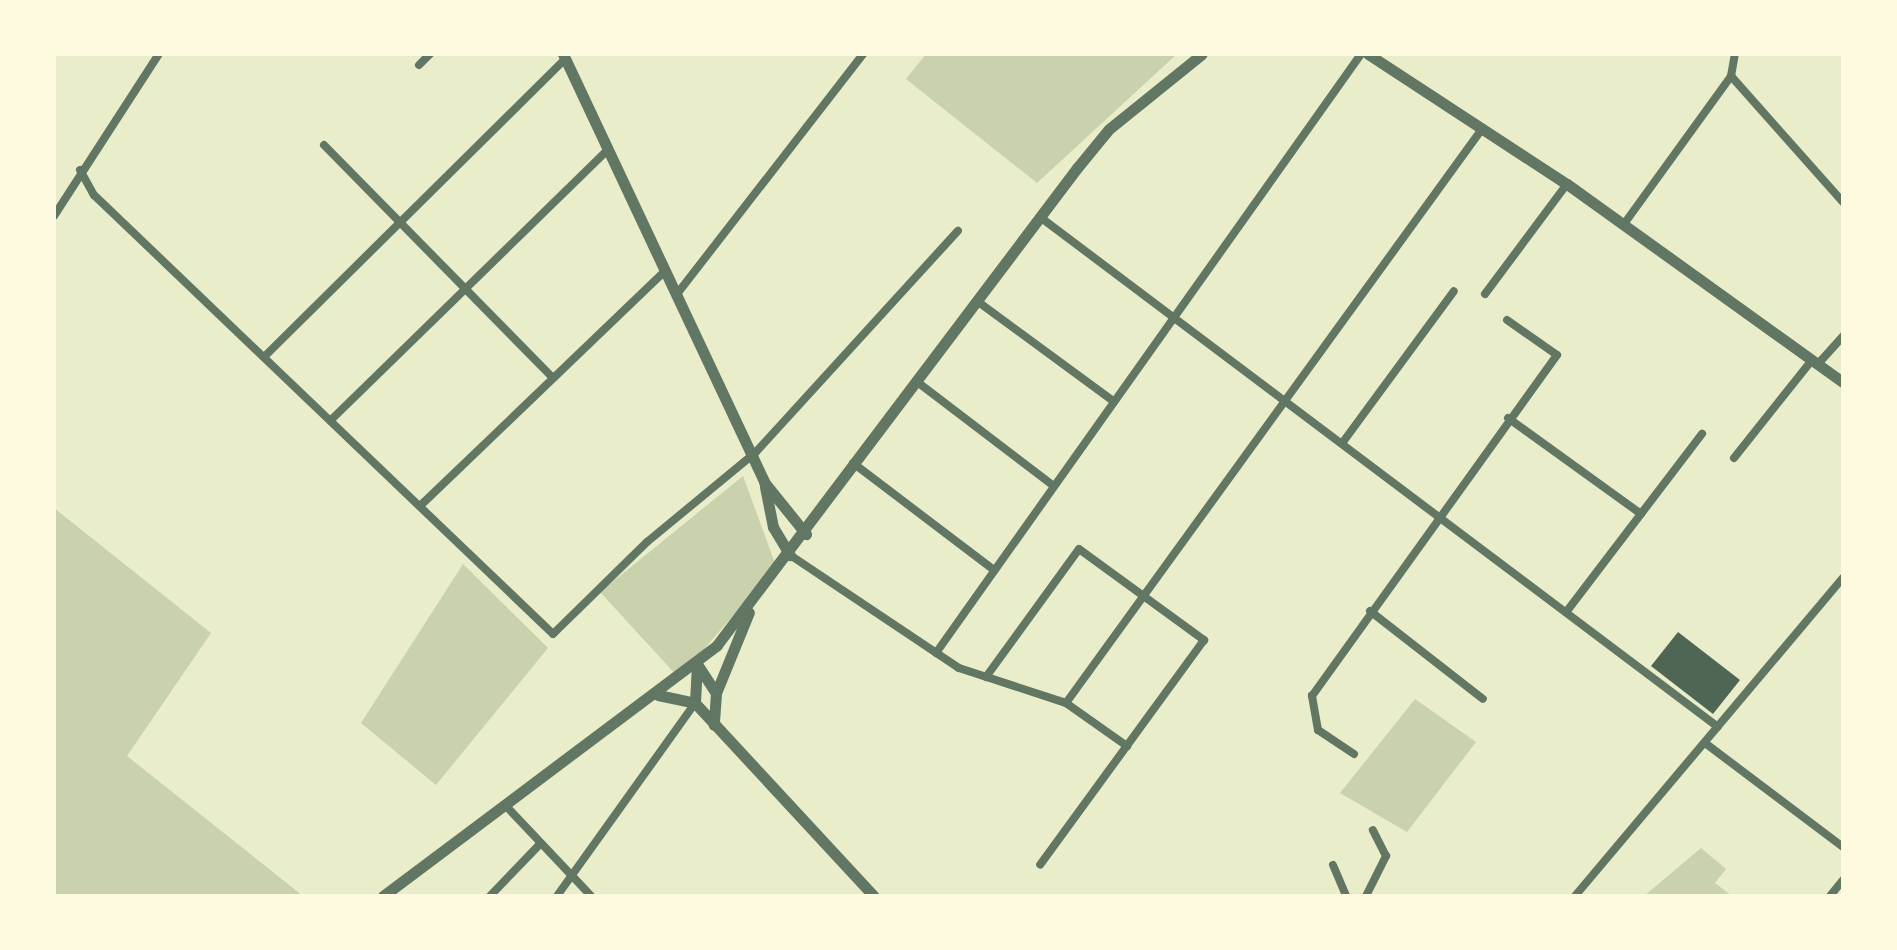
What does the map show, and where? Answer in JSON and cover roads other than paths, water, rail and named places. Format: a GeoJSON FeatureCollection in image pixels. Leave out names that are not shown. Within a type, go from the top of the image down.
{"type":"FeatureCollection","features":[{"type":"Feature","properties":{"kind":"street"},"geometry":{"type":"LineString","coordinates":[[54,216],[80,170],[159,54]]}},
{"type":"Feature","properties":{"kind":"street"},"geometry":{"type":"LineString","coordinates":[[419,65],[430,54]]}},
{"type":"Feature","properties":{"kind":"street"},"geometry":{"type":"LineString","coordinates":[[677,294],[863,54]]}},
{"type":"Feature","properties":{"kind":"street"},"geometry":{"type":"LineString","coordinates":[[383,896],[697,664],[751,607],[806,534],[853,463],[1109,129],[1202,54]]}},
{"type":"Feature","properties":{"kind":"street"},"geometry":{"type":"LineString","coordinates":[[936,653],[1361,54]]}},
{"type":"Feature","properties":{"kind":"street"},"geometry":{"type":"LineString","coordinates":[[1368,54],[1567,184],[1843,382]]}},
{"type":"Feature","properties":{"kind":"street"},"geometry":{"type":"LineString","coordinates":[[1624,224],[1731,76],[1735,54]]}},
{"type":"Feature","properties":{"kind":"street"},"geometry":{"type":"LineString","coordinates":[[264,357],[564,57],[755,453],[773,527],[790,555],[936,653],[986,677],[1066,703],[1127,746]]}},
{"type":"Feature","properties":{"kind":"street"},"geometry":{"type":"LineString","coordinates":[[1731,76],[1843,202]]}},
{"type":"Feature","properties":{"kind":"street"},"geometry":{"type":"LineString","coordinates":[[1066,703],[1284,398],[1482,129]]}},
{"type":"Feature","properties":{"kind":"street"},"geometry":{"type":"LineString","coordinates":[[324,145],[552,377]]}},
{"type":"Feature","properties":{"kind":"street"},"geometry":{"type":"LineString","coordinates":[[332,419],[610,148]]}},
{"type":"Feature","properties":{"kind":"street"},"geometry":{"type":"LineString","coordinates":[[80,170],[94,195],[332,419],[553,634],[647,542],[755,453],[958,231]]}},
{"type":"Feature","properties":{"kind":"street"},"geometry":{"type":"LineString","coordinates":[[1485,294],[1567,184]]}},
{"type":"Feature","properties":{"kind":"street"},"geometry":{"type":"LineString","coordinates":[[1040,217],[1438,511],[1718,727]]}},
{"type":"Feature","properties":{"kind":"street"},"geometry":{"type":"LineString","coordinates":[[420,506],[666,270]]}},
{"type":"Feature","properties":{"kind":"street"},"geometry":{"type":"LineString","coordinates":[[1343,442],[1454,291]]}},
{"type":"Feature","properties":{"kind":"street"},"geometry":{"type":"LineString","coordinates":[[977,301],[1113,401]]}},
{"type":"Feature","properties":{"kind":"street"},"geometry":{"type":"LineString","coordinates":[[1354,754],[1318,730],[1312,696],[1438,511],[1557,355],[1507,320]]}},
{"type":"Feature","properties":{"kind":"street"},"geometry":{"type":"LineString","coordinates":[[1734,458],[1815,362],[1843,336]]}},
{"type":"Feature","properties":{"kind":"street"},"geometry":{"type":"LineString","coordinates":[[916,381],[1054,486]]}},
{"type":"Feature","properties":{"kind":"street"},"geometry":{"type":"LineString","coordinates":[[1508,418],[1641,514]]}},
{"type":"Feature","properties":{"kind":"street"},"geometry":{"type":"LineString","coordinates":[[1567,611],[1702,434]]}},
{"type":"Feature","properties":{"kind":"street"},"geometry":{"type":"LineString","coordinates":[[853,463],[994,570]]}},
{"type":"Feature","properties":{"kind":"street"},"geometry":{"type":"LineString","coordinates":[[764,482],[806,534]]}},
{"type":"Feature","properties":{"kind":"street"},"geometry":{"type":"LineString","coordinates":[[986,677],[1079,549],[1204,640],[1040,865]]}},
{"type":"Feature","properties":{"kind":"street"},"geometry":{"type":"LineString","coordinates":[[1575,896],[1843,578]]}},
{"type":"Feature","properties":{"kind":"street"},"geometry":{"type":"LineString","coordinates":[[714,725],[716,693],[751,607]]}},
{"type":"Feature","properties":{"kind":"street"},"geometry":{"type":"LineString","coordinates":[[1370,611],[1483,699]]}},
{"type":"Feature","properties":{"kind":"street"},"geometry":{"type":"LineString","coordinates":[[697,664],[716,693]]}},
{"type":"Feature","properties":{"kind":"street"},"geometry":{"type":"LineString","coordinates":[[557,896],[695,703],[697,664]]}},
{"type":"Feature","properties":{"kind":"street"},"geometry":{"type":"LineString","coordinates":[[658,695],[695,703],[874,896]]}},
{"type":"Feature","properties":{"kind":"street"},"geometry":{"type":"LineString","coordinates":[[1705,743],[1843,847]]}},
{"type":"Feature","properties":{"kind":"street"},"geometry":{"type":"LineString","coordinates":[[505,805],[591,896]]}},
{"type":"Feature","properties":{"kind":"street"},"geometry":{"type":"LineString","coordinates":[[1366,896],[1386,856],[1373,830]]}},
{"type":"Feature","properties":{"kind":"street"},"geometry":{"type":"LineString","coordinates":[[490,896],[540,844]]}},
{"type":"Feature","properties":{"kind":"street"},"geometry":{"type":"LineString","coordinates":[[1333,865],[1346,896]]}},
{"type":"Feature","properties":{"kind":"street"},"geometry":{"type":"LineString","coordinates":[[1830,896],[1843,880]]}}]}
